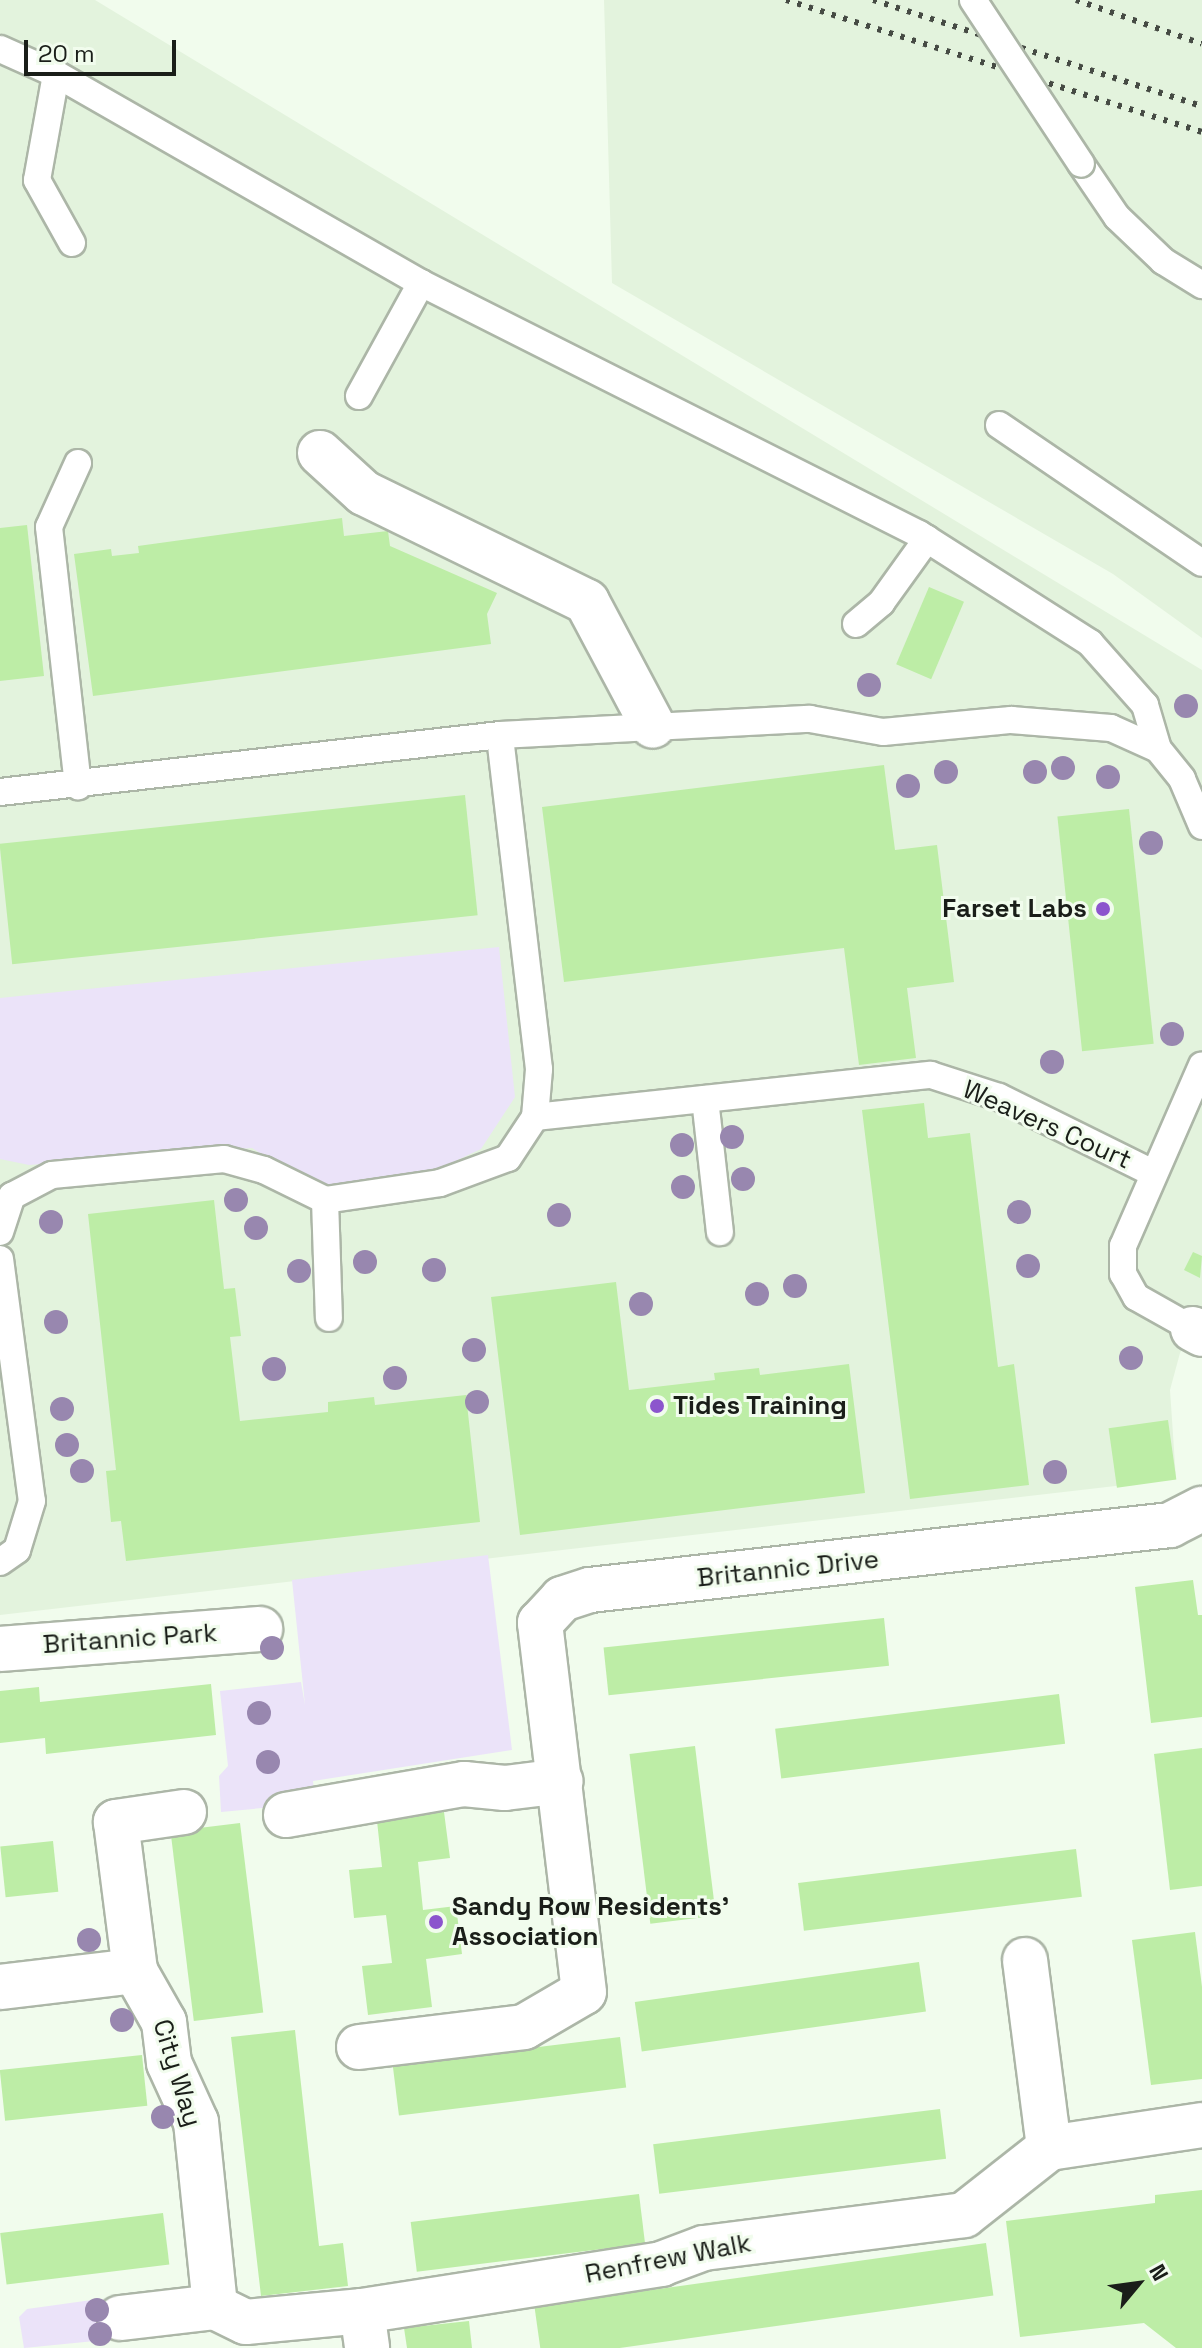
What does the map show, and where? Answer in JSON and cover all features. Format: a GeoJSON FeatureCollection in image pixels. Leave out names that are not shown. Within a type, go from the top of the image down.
{"type":"FeatureCollection","features":[{"type":"Feature","properties":{"kind":"street"},"geometry":{"type":"LineString","coordinates":[[320,453],[364,493],[587,602],[653,726]]}},
{"type":"Feature","properties":{"kind":"street","name":"Britannic Drive"},"geometry":{"type":"LineString","coordinates":[[359,2047],[524,2027],[584,1992],[540,1623],[562,1599],[590,1590],[1170,1525],[1202,1509]]}},
{"type":"Feature","properties":{"kind":"street","name":"Britannic Park"},"geometry":{"type":"LineString","coordinates":[[0,1649],[260,1629]]}},
{"type":"Feature","properties":{"kind":"street"},"geometry":{"type":"LineString","coordinates":[[286,1815],[464,1784],[505,1788],[561,1781]]}},
{"type":"Feature","properties":{"kind":"street","name":"City Way"},"geometry":{"type":"LineString","coordinates":[[184,1812],[116,1822],[135,1971],[164,2022],[169,2063],[196,2122],[215,2307]]}},
{"type":"Feature","properties":{"kind":"street"},"geometry":{"type":"LineString","coordinates":[[1025,1960],[1049,2148],[1202,2125]]}},
{"type":"Feature","properties":{"kind":"street"},"geometry":{"type":"LineString","coordinates":[[0,1987],[135,1971]]}},
{"type":"Feature","properties":{"kind":"street","name":"Renfrew Walk"},"geometry":{"type":"LineString","coordinates":[[364,2329],[661,2264],[704,2248],[964,2215],[1049,2148]]}},
{"type":"Feature","properties":{"kind":"street"},"geometry":{"type":"LineString","coordinates":[[120,2318],[215,2307],[246,2322],[364,2329]]}},
{"type":"Feature","properties":{"kind":"lane"},"geometry":{"type":"LineString","coordinates":[[973,0],[1117,217],[1163,261],[1202,285]]}},
{"type":"Feature","properties":{"kind":"lane"},"geometry":{"type":"LineString","coordinates":[[0,49],[56,74],[421,283],[927,539],[1090,643],[1145,705],[1158,749],[1182,779],[1202,826]]}},
{"type":"Feature","properties":{"kind":"lane"},"geometry":{"type":"LineString","coordinates":[[56,74],[37,180],[72,243]]}},
{"type":"Feature","properties":{"kind":"lane"},"geometry":{"type":"LineString","coordinates":[[359,396],[421,283]]}},
{"type":"Feature","properties":{"kind":"lane"},"geometry":{"type":"LineString","coordinates":[[999,425],[1202,563]]}},
{"type":"Feature","properties":{"kind":"lane"},"geometry":{"type":"LineString","coordinates":[[78,463],[49,527],[78,786]]}},
{"type":"Feature","properties":{"kind":"lane"},"geometry":{"type":"LineString","coordinates":[[856,624],[881,603],[927,539]]}},
{"type":"Feature","properties":{"kind":"lane"},"geometry":{"type":"LineString","coordinates":[[0,792],[78,786],[500,735],[810,719],[883,732],[1011,720],[1065,723],[1111,728],[1158,749]]}},
{"type":"Feature","properties":{"kind":"lane"},"geometry":{"type":"LineString","coordinates":[[0,1232],[6,1192],[52,1175],[224,1159],[264,1170],[325,1200],[440,1183],[508,1158],[535,1117],[539,1069],[500,735]]}},
{"type":"Feature","properties":{"kind":"lane"},"geometry":{"type":"LineString","coordinates":[[1197,1331],[1136,1297],[1123,1274],[1123,1246],[1151,1172],[1202,1065]]}},
{"type":"Feature","properties":{"kind":"lane","name":"Weavers Court"},"geometry":{"type":"LineString","coordinates":[[535,1117],[931,1075],[999,1097],[1151,1172]]}},
{"type":"Feature","properties":{"kind":"lane"},"geometry":{"type":"LineString","coordinates":[[705,1099],[720,1232]]}},
{"type":"Feature","properties":{"kind":"lane"},"geometry":{"type":"LineString","coordinates":[[325,1200],[329,1318]]}},
{"type":"Feature","properties":{"kind":"lane"},"geometry":{"type":"LineString","coordinates":[[0,1259],[32,1501],[17,1550],[0,1562]]}},
{"type":"Feature","properties":{"kind":"shaded area"},"geometry":{"type":"Polygon","coordinates":[[[0,0],[95,0],[1202,670],[1202,1309],[1180,1353],[1170,1390],[1176,1479],[0,1615],[0,0]]]}},
{"type":"Feature","properties":{"kind":"shaded area"},"geometry":{"type":"Polygon","coordinates":[[[604,0],[1202,0],[1202,638],[1113,574],[612,283],[604,0]]]}},
{"type":"Feature","properties":{"kind":"shaded area"},"geometry":{"type":"Polygon","coordinates":[[[499,947],[515,1097],[481,1149],[432,1172],[322,1193],[252,1148],[29,1165],[0,1159],[0,998],[499,947]]]}},
{"type":"Feature","properties":{"kind":"shaded area"},"geometry":{"type":"Polygon","coordinates":[[[488,1555],[512,1750],[313,1781],[315,1803],[221,1812],[219,1776],[228,1766],[220,1691],[301,1682],[305,1705],[292,1580],[488,1555]]]}},
{"type":"Feature","properties":{"kind":"shaded area"},"geometry":{"type":"Polygon","coordinates":[[[99,2299],[105,2340],[24,2348],[19,2317],[27,2309],[99,2299]]]}},
{"type":"Feature","properties":{"kind":"building"},"geometry":{"type":"Polygon","coordinates":[[[342,518],[344,536],[388,531],[390,546],[497,593],[487,614],[491,644],[93,696],[74,554],[111,549],[112,556],[139,553],[138,546],[342,518]]]}},
{"type":"Feature","properties":{"kind":"building"},"geometry":{"type":"Polygon","coordinates":[[[27,525],[44,676],[0,681],[0,528],[27,525]]]}},
{"type":"Feature","properties":{"kind":"building"},"geometry":{"type":"Polygon","coordinates":[[[929,587],[964,602],[931,679],[896,664],[929,587]]]}},
{"type":"Feature","properties":{"kind":"building"},"geometry":{"type":"Polygon","coordinates":[[[884,765],[895,850],[937,845],[954,982],[907,988],[916,1058],[859,1065],[844,948],[564,982],[542,807],[884,765]]]}},
{"type":"Feature","properties":{"kind":"building"},"geometry":{"type":"Polygon","coordinates":[[[465,795],[478,915],[12,964],[0,844],[465,795]]]}},
{"type":"Feature","properties":{"kind":"building","name":"Farset Labs"},"geometry":{"type":"Polygon","coordinates":[[[1129,809],[1154,1044],[1082,1051],[1057,817],[1129,809]]]}},
{"type":"Feature","properties":{"kind":"building"},"geometry":{"type":"Polygon","coordinates":[[[924,1103],[928,1138],[970,1133],[998,1367],[1014,1364],[1029,1485],[910,1499],[862,1110],[924,1103]]]}},
{"type":"Feature","properties":{"kind":"building"},"geometry":{"type":"Polygon","coordinates":[[[214,1200],[224,1289],[235,1288],[241,1336],[230,1337],[240,1421],[328,1412],[328,1402],[374,1397],[375,1405],[466,1395],[480,1522],[126,1561],[121,1521],[111,1522],[106,1471],[116,1470],[88,1214],[214,1200]]]}},
{"type":"Feature","properties":{"kind":"building"},"geometry":{"type":"Polygon","coordinates":[[[1193,1252],[1202,1256],[1200,1278],[1184,1270],[1193,1252]]]}},
{"type":"Feature","properties":{"kind":"building"},"geometry":{"type":"Polygon","coordinates":[[[616,1282],[629,1390],[715,1380],[714,1373],[759,1368],[760,1375],[849,1364],[865,1493],[520,1535],[491,1297],[616,1282]]]}},
{"type":"Feature","properties":{"kind":"building"},"geometry":{"type":"Polygon","coordinates":[[[1168,1420],[1176,1479],[1117,1488],[1109,1428],[1168,1420]]]}},
{"type":"Feature","properties":{"kind":"building"},"geometry":{"type":"Polygon","coordinates":[[[1193,1580],[1198,1615],[1202,1615],[1202,1717],[1151,1723],[1135,1587],[1193,1580]]]}},
{"type":"Feature","properties":{"kind":"building"},"geometry":{"type":"Polygon","coordinates":[[[884,1618],[889,1666],[609,1695],[604,1647],[884,1618]]]}},
{"type":"Feature","properties":{"kind":"building"},"geometry":{"type":"Polygon","coordinates":[[[211,1684],[216,1735],[46,1754],[45,1738],[0,1743],[0,1691],[39,1687],[40,1702],[211,1684]]]}},
{"type":"Feature","properties":{"kind":"building"},"geometry":{"type":"Polygon","coordinates":[[[1059,1694],[1065,1744],[781,1778],[775,1729],[1059,1694]]]}},
{"type":"Feature","properties":{"kind":"building"},"geometry":{"type":"Polygon","coordinates":[[[695,1746],[716,1916],[650,1924],[629,1754],[695,1746]]]}},
{"type":"Feature","properties":{"kind":"building"},"geometry":{"type":"Polygon","coordinates":[[[1202,1748],[1202,1886],[1170,1890],[1154,1754],[1202,1748]]]}},
{"type":"Feature","properties":{"kind":"building"},"geometry":{"type":"Polygon","coordinates":[[[444,1812],[450,1858],[418,1862],[423,1910],[456,1906],[462,1954],[426,1959],[432,2007],[368,2015],[362,1966],[392,1963],[386,1915],[354,1918],[349,1870],[382,1867],[377,1821],[444,1812]]]}},
{"type":"Feature","properties":{"kind":"building"},"geometry":{"type":"Polygon","coordinates":[[[240,1823],[263,2013],[194,2021],[171,1832],[240,1823]]]}},
{"type":"Feature","properties":{"kind":"building"},"geometry":{"type":"Polygon","coordinates":[[[53,1841],[58,1892],[6,1897],[0,1847],[53,1841]]]}},
{"type":"Feature","properties":{"kind":"building"},"geometry":{"type":"Polygon","coordinates":[[[1076,1849],[1082,1897],[804,1931],[798,1883],[1076,1849]]]}},
{"type":"Feature","properties":{"kind":"building"},"geometry":{"type":"Polygon","coordinates":[[[1195,1932],[1202,1987],[1202,2079],[1151,2085],[1132,1940],[1195,1932]]]}},
{"type":"Feature","properties":{"kind":"building"},"geometry":{"type":"Polygon","coordinates":[[[919,1962],[926,2012],[642,2051],[635,2002],[919,1962]]]}},
{"type":"Feature","properties":{"kind":"building"},"geometry":{"type":"Polygon","coordinates":[[[295,2030],[319,2246],[343,2243],[348,2286],[261,2296],[231,2037],[295,2030]]]}},
{"type":"Feature","properties":{"kind":"building"},"geometry":{"type":"Polygon","coordinates":[[[620,2037],[626,2088],[399,2116],[393,2065],[620,2037]]]}},
{"type":"Feature","properties":{"kind":"building"},"geometry":{"type":"Polygon","coordinates":[[[142,2055],[147,2106],[5,2121],[0,2070],[142,2055]]]}},
{"type":"Feature","properties":{"kind":"building"},"geometry":{"type":"Polygon","coordinates":[[[940,2109],[946,2159],[659,2194],[653,2144],[940,2109]]]}},
{"type":"Feature","properties":{"kind":"building"},"geometry":{"type":"Polygon","coordinates":[[[1202,2190],[1202,2348],[1176,2348],[1144,2323],[1020,2337],[1006,2221],[1155,2203],[1155,2195],[1202,2190]]]}},
{"type":"Feature","properties":{"kind":"building"},"geometry":{"type":"Polygon","coordinates":[[[639,2194],[645,2244],[417,2272],[411,2222],[639,2194]]]}},
{"type":"Feature","properties":{"kind":"building"},"geometry":{"type":"Polygon","coordinates":[[[163,2213],[169,2265],[7,2285],[0,2233],[163,2213]]]}},
{"type":"Feature","properties":{"kind":"building"},"geometry":{"type":"Polygon","coordinates":[[[986,2243],[993,2295],[620,2348],[540,2348],[534,2306],[986,2243]]]}},
{"type":"Feature","properties":{"kind":"building"},"geometry":{"type":"Polygon","coordinates":[[[469,2321],[472,2348],[407,2348],[404,2328],[469,2321]]]}},
{"type":"Feature","properties":{"kind":"railway"},"geometry":{"type":"LineString","coordinates":[[786,0],[1202,132]]}},
{"type":"Feature","properties":{"kind":"railway"},"geometry":{"type":"LineString","coordinates":[[873,0],[1202,106]]}},
{"type":"Feature","properties":{"kind":"railway"},"geometry":{"type":"LineString","coordinates":[[1076,0],[1202,44]]}},
{"type":"Feature","properties":{"kind":"place","name":"Farset Labs"},"geometry":{"type":"Point","coordinates":[1103,909]}},
{"type":"Feature","properties":{"kind":"place","name":"Tides Training"},"geometry":{"type":"Point","coordinates":[657,1406]}},
{"type":"Feature","properties":{"kind":"place","name":"Sandy Row Residents' Association"},"geometry":{"type":"Point","coordinates":[436,1922]}}]}
